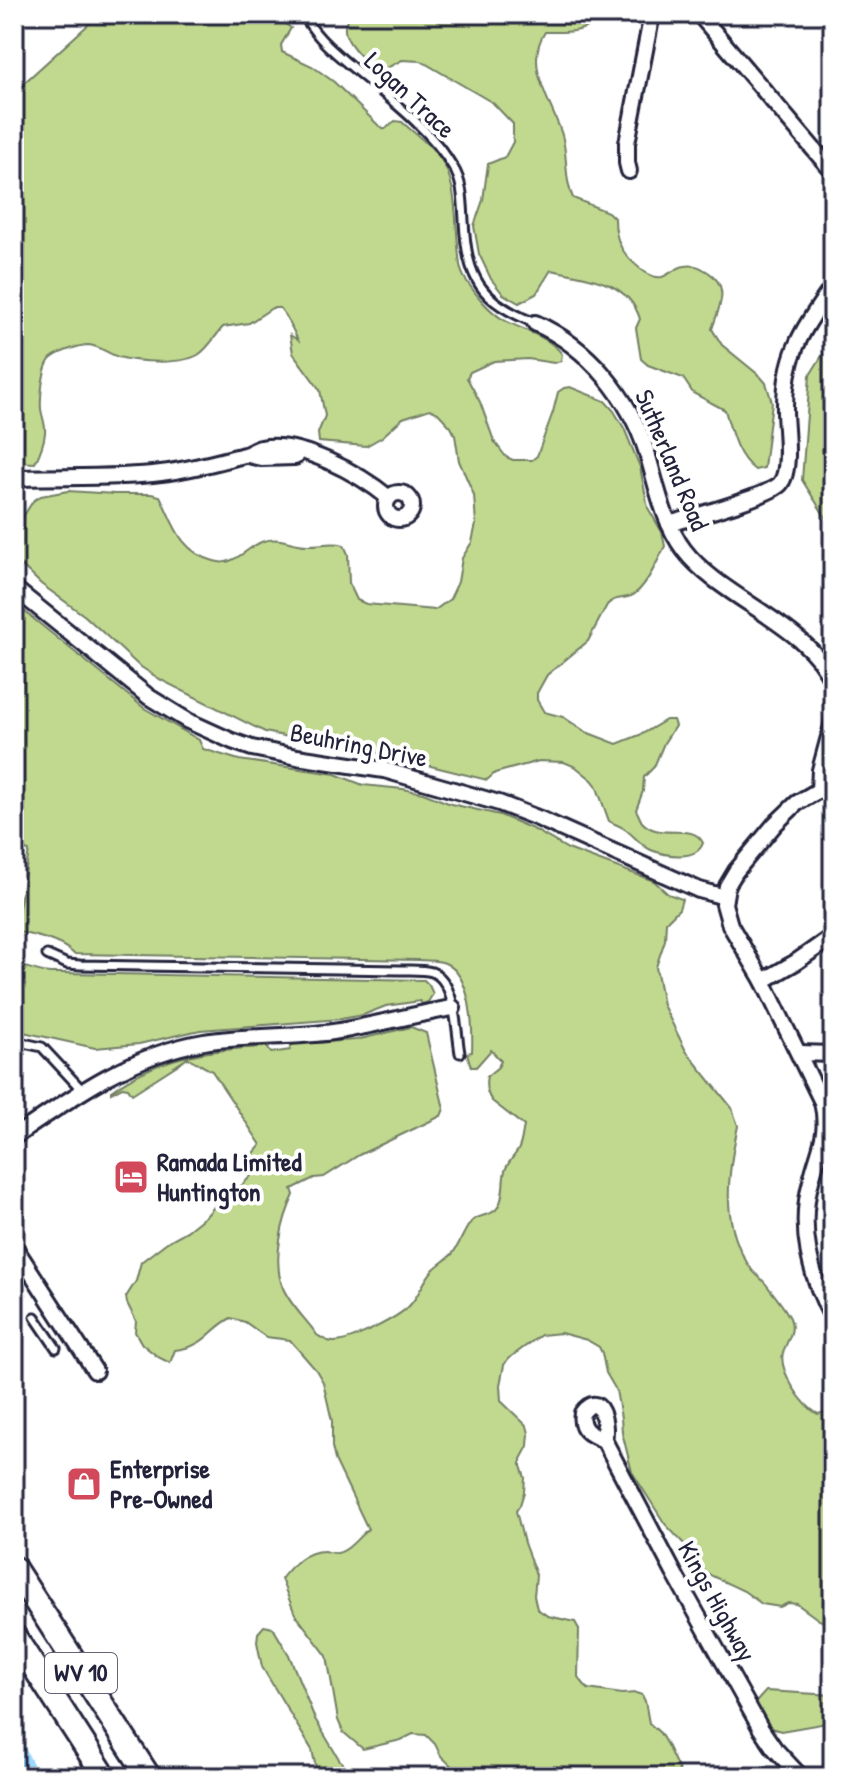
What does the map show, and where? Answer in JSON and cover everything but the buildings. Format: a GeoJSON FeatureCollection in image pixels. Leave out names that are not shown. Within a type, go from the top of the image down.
{"type":"FeatureCollection","features":[{"type":"Feature","properties":{"kind":"main road","name":"WV 10"},"geometry":{"type":"LineString","coordinates":[[14,1568],[149,1777]]}},
{"type":"Feature","properties":{"kind":"main road","name":"WV 10"},"geometry":{"type":"LineString","coordinates":[[14,1636],[105,1777]]}},
{"type":"Feature","properties":{"kind":"street"},"geometry":{"type":"LineString","coordinates":[[629,171],[627,143],[652,14]]}},
{"type":"Feature","properties":{"kind":"street"},"geometry":{"type":"LineString","coordinates":[[699,14],[833,172]]}},
{"type":"Feature","properties":{"kind":"street"},"geometry":{"type":"LineString","coordinates":[[669,524],[753,497],[780,484],[787,459],[785,400],[789,365],[797,341],[833,286]]}},
{"type":"Feature","properties":{"kind":"street","name":"Sutherland Road"},"geometry":{"type":"LineString","coordinates":[[535,323],[573,347],[603,375],[624,401],[643,441],[669,524],[682,548],[694,562],[807,646],[825,667],[833,683]]}},
{"type":"Feature","properties":{"kind":"street"},"geometry":{"type":"LineString","coordinates":[[14,478],[144,475],[182,470],[275,447],[291,448],[342,468],[389,498]]}},
{"type":"Feature","properties":{"kind":"street","name":"Beuhring Drive"},"geometry":{"type":"LineString","coordinates":[[14,588],[149,697],[188,721],[232,741],[285,755],[384,770],[499,803],[699,890],[725,897]]}},
{"type":"Feature","properties":{"kind":"street"},"geometry":{"type":"LineString","coordinates":[[819,790],[820,770],[833,722]]}},
{"type":"Feature","properties":{"kind":"street"},"geometry":{"type":"LineString","coordinates":[[833,782],[797,803],[775,824],[736,871],[727,886],[725,897],[725,913],[730,925],[763,981],[829,1122],[807,1197],[806,1226],[814,1277],[833,1319]]}},
{"type":"Feature","properties":{"kind":"street"},"geometry":{"type":"LineString","coordinates":[[763,981],[833,936]]}},
{"type":"Feature","properties":{"kind":"street"},"geometry":{"type":"LineString","coordinates":[[14,1137],[113,1072],[164,1052],[220,1040],[335,1032],[453,1008]]}},
{"type":"Feature","properties":{"kind":"street"},"geometry":{"type":"LineString","coordinates":[[799,1053],[833,1054]]}},
{"type":"Feature","properties":{"kind":"street"},"geometry":{"type":"LineString","coordinates":[[14,1246],[95,1371]]}},
{"type":"Feature","properties":{"kind":"street","name":"Kings Highway"},"geometry":{"type":"LineString","coordinates":[[604,1440],[761,1729],[801,1777]]}},
{"type":"Feature","properties":{"kind":"lane","name":"Logan Trace"},"geometry":{"type":"LineString","coordinates":[[306,19],[319,38],[444,152],[460,184],[468,254],[476,279],[488,296],[505,311],[535,323]]}},
{"type":"Feature","properties":{"kind":"lane"},"geometry":{"type":"LineString","coordinates":[[47,955],[67,964],[80,965],[434,973],[446,984],[460,1053]]}},
{"type":"Feature","properties":{"kind":"lane"},"geometry":{"type":"LineString","coordinates":[[14,1041],[42,1047],[83,1091]]}},
{"type":"Feature","properties":{"kind":"lane"},"geometry":{"type":"LineString","coordinates":[[14,1286],[20,1294]]}},
{"type":"Feature","properties":{"kind":"lane"},"geometry":{"type":"LineString","coordinates":[[35,1317],[56,1348]]}},
{"type":"Feature","properties":{"kind":"green space"},"geometry":{"type":"Polygon","coordinates":[[[100,14],[283,14],[284,23],[291,28],[281,45],[282,52],[312,66],[334,82],[379,126],[385,129],[395,121],[402,122],[438,155],[452,186],[459,259],[464,276],[478,297],[499,317],[543,338],[562,354],[561,361],[554,363],[528,359],[494,361],[470,372],[467,378],[480,402],[494,441],[506,457],[532,460],[537,456],[558,392],[570,387],[605,401],[624,428],[640,467],[648,508],[662,532],[665,546],[641,588],[631,596],[615,599],[607,605],[588,641],[547,675],[537,693],[537,700],[544,712],[563,717],[586,732],[617,744],[666,720],[673,720],[675,726],[654,767],[644,777],[636,810],[649,828],[692,833],[703,843],[700,849],[688,855],[672,855],[644,846],[609,821],[596,785],[576,767],[564,762],[539,761],[495,773],[487,780],[338,743],[265,732],[161,680],[138,665],[85,616],[41,584],[14,558],[14,531],[33,501],[41,496],[68,491],[151,494],[160,496],[180,536],[202,557],[227,562],[260,542],[270,540],[307,545],[344,545],[348,554],[349,583],[357,600],[366,604],[435,610],[450,599],[476,524],[474,495],[459,461],[455,435],[438,413],[430,409],[403,418],[382,437],[366,446],[319,442],[318,433],[325,416],[320,390],[293,353],[290,335],[298,340],[280,308],[272,308],[249,323],[223,327],[202,352],[181,360],[126,359],[89,345],[56,355],[47,365],[42,384],[41,409],[45,430],[40,452],[35,463],[14,462],[14,92],[100,14]]]}},
{"type":"Feature","properties":{"kind":"green space"},"geometry":{"type":"Polygon","coordinates":[[[354,14],[589,14],[594,22],[583,29],[545,32],[537,58],[542,84],[562,135],[573,198],[608,212],[615,219],[622,249],[645,272],[662,277],[692,265],[715,278],[721,298],[712,329],[722,345],[766,383],[772,402],[764,468],[755,470],[743,458],[725,410],[693,393],[683,378],[648,365],[641,359],[636,328],[640,319],[634,306],[616,288],[591,278],[551,270],[536,294],[519,303],[503,294],[491,279],[479,254],[474,226],[483,200],[488,164],[505,157],[513,142],[513,124],[493,103],[421,61],[402,60],[385,69],[375,69],[346,36],[347,21],[354,14]]]}},
{"type":"Feature","properties":{"kind":"green space"},"geometry":{"type":"Polygon","coordinates":[[[833,338],[833,529],[802,480],[810,375],[833,338]]]}},
{"type":"Feature","properties":{"kind":"green space"},"geometry":{"type":"Polygon","coordinates":[[[14,603],[144,708],[199,740],[203,749],[239,760],[335,774],[363,785],[423,793],[451,804],[500,815],[568,849],[654,881],[668,894],[682,899],[679,909],[666,922],[665,940],[656,967],[663,1005],[686,1051],[732,1108],[738,1126],[729,1182],[731,1218],[742,1253],[752,1270],[782,1304],[792,1323],[783,1353],[784,1369],[799,1396],[812,1410],[818,1414],[833,1410],[833,1626],[797,1604],[788,1603],[780,1607],[762,1604],[696,1565],[688,1548],[665,1524],[632,1472],[616,1390],[606,1373],[599,1347],[587,1340],[561,1333],[541,1335],[508,1359],[500,1385],[501,1401],[527,1426],[529,1433],[528,1446],[521,1459],[524,1492],[516,1511],[536,1575],[534,1596],[537,1609],[548,1616],[575,1622],[579,1629],[578,1677],[588,1689],[642,1695],[649,1723],[660,1733],[682,1777],[463,1777],[441,1756],[426,1735],[413,1734],[363,1749],[343,1732],[338,1720],[327,1656],[295,1614],[281,1579],[305,1556],[324,1551],[341,1552],[368,1529],[335,1460],[332,1421],[323,1382],[290,1340],[266,1337],[245,1322],[231,1318],[200,1342],[175,1350],[170,1363],[142,1344],[135,1332],[136,1321],[126,1297],[136,1281],[141,1262],[187,1231],[254,1173],[249,1159],[261,1145],[212,1071],[188,1058],[132,1094],[128,1088],[122,1087],[111,1091],[165,1062],[203,1053],[267,1047],[271,1053],[290,1050],[294,1044],[356,1040],[411,1027],[426,1033],[444,1109],[441,1116],[359,1155],[324,1177],[314,1178],[292,1189],[294,1195],[278,1253],[280,1277],[294,1306],[317,1335],[331,1342],[362,1334],[404,1310],[436,1267],[453,1253],[470,1223],[496,1210],[502,1198],[506,1168],[519,1147],[524,1126],[492,1101],[487,1092],[487,1076],[501,1061],[491,1050],[476,1067],[471,1067],[467,1053],[472,1052],[472,1029],[466,990],[454,969],[445,963],[74,954],[54,942],[15,931],[29,851],[17,848],[19,839],[14,837],[14,603]]]}},
{"type":"Feature","properties":{"kind":"green space"},"geometry":{"type":"Polygon","coordinates":[[[14,963],[50,973],[424,980],[433,994],[428,1002],[422,1004],[420,1001],[386,1006],[341,1019],[200,1030],[139,1044],[95,1048],[14,1030],[14,963]]]}},
{"type":"Feature","properties":{"kind":"green space"},"geometry":{"type":"Polygon","coordinates":[[[264,1626],[273,1628],[289,1655],[315,1719],[353,1777],[318,1777],[312,1750],[262,1667],[257,1642],[258,1633],[264,1626]]]}},
{"type":"Feature","properties":{"kind":"green space"},"geometry":{"type":"Polygon","coordinates":[[[766,1691],[833,1695],[833,1722],[781,1731],[767,1727],[756,1702],[766,1691]]]}},
{"type":"Feature","properties":{"kind":"waterway"},"geometry":{"type":"LineString","coordinates":[[14,1755],[25,1777]]}},
{"type":"Feature","properties":{"kind":"place","name":"Ramada Limited Huntington"},"geometry":{"type":"Point","coordinates":[131,1177]}},
{"type":"Feature","properties":{"kind":"place","name":"Enterprise Pre-Owned"},"geometry":{"type":"Point","coordinates":[84,1484]}}]}
